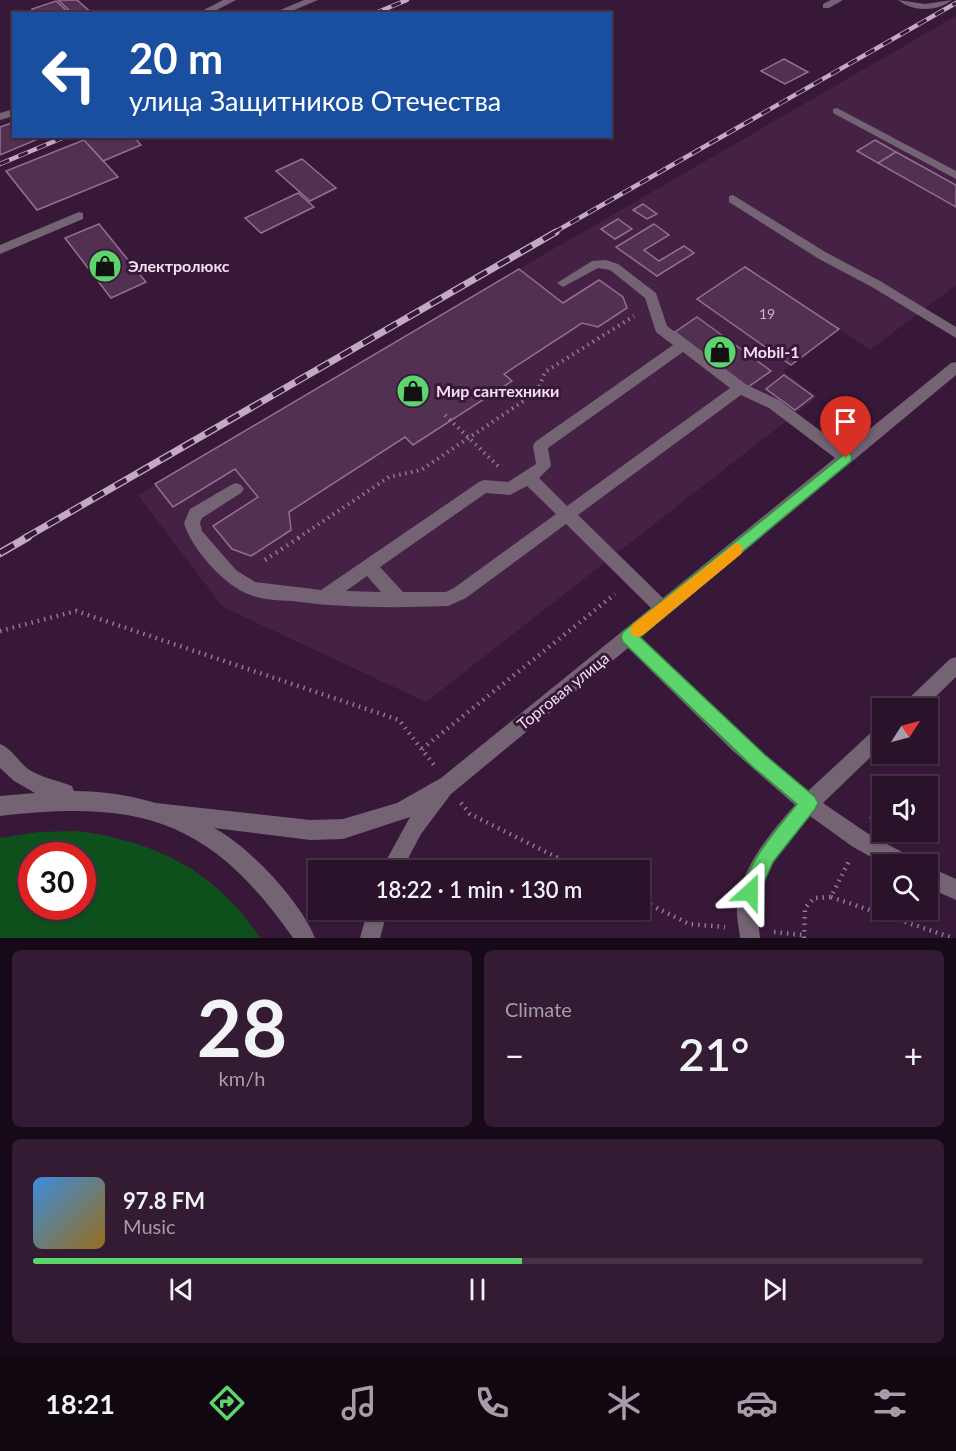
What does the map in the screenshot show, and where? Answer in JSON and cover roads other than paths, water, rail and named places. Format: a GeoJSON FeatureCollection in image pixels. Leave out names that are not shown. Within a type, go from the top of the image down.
{"type":"FeatureCollection","features":[{"type":"Feature","properties":{"kind":"street"},"geometry":{"type":"LineString","coordinates":[[204,12],[231,0]]}},
{"type":"Feature","properties":{"kind":"street"},"geometry":{"type":"LineString","coordinates":[[280,12],[313,0]]}},
{"type":"Feature","properties":{"kind":"street"},"geometry":{"type":"LineString","coordinates":[[826,6],[838,0]]}},
{"type":"Feature","properties":{"kind":"street"},"geometry":{"type":"LineString","coordinates":[[903,0],[916,6],[931,7],[947,0]]}},
{"type":"Feature","properties":{"kind":"street"},"geometry":{"type":"LineString","coordinates":[[837,111],[956,176]]}},
{"type":"Feature","properties":{"kind":"street"},"geometry":{"type":"LineString","coordinates":[[733,199],[823,256],[876,284],[956,333]]}},
{"type":"Feature","properties":{"kind":"street"},"geometry":{"type":"LineString","coordinates":[[0,250],[79,216]]}},
{"type":"Feature","properties":{"kind":"street"},"geometry":{"type":"LineString","coordinates":[[563,284],[596,264],[614,267],[651,296],[661,329],[740,388],[774,404],[846,458]]}},
{"type":"Feature","properties":{"kind":"street"},"geometry":{"type":"LineString","coordinates":[[323,598],[484,486],[510,489],[523,481],[544,466],[540,446],[683,345]]}},
{"type":"Feature","properties":{"kind":"street","name":"Торговая улица"},"geometry":{"type":"LineString","coordinates":[[448,785],[846,458],[953,374]]}},
{"type":"Feature","properties":{"kind":"street"},"geometry":{"type":"LineString","coordinates":[[236,489],[196,514],[192,523],[195,534],[230,575],[253,589],[323,598],[448,599],[460,593],[740,388]]}},
{"type":"Feature","properties":{"kind":"street"},"geometry":{"type":"LineString","coordinates":[[523,481],[567,515],[663,609]]}},
{"type":"Feature","properties":{"kind":"street"},"geometry":{"type":"LineString","coordinates":[[369,566],[399,600]]}},
{"type":"Feature","properties":{"kind":"street"},"geometry":{"type":"LineString","coordinates":[[629,637],[759,761],[809,803],[860,840],[886,854]]}},
{"type":"Feature","properties":{"kind":"street"},"geometry":{"type":"LineString","coordinates":[[921,698],[956,664]]}},
{"type":"Feature","properties":{"kind":"street"},"geometry":{"type":"LineString","coordinates":[[749,933],[747,903],[754,880],[767,856],[809,803],[872,743]]}},
{"type":"Feature","properties":{"kind":"street"},"geometry":{"type":"LineString","coordinates":[[0,753],[11,768],[24,779],[40,787],[124,803],[158,812],[195,827],[230,849],[260,877],[288,911],[305,938]]}},
{"type":"Feature","properties":{"kind":"street"},"geometry":{"type":"LineString","coordinates":[[158,812],[310,830],[342,829],[401,811],[448,785]]}},
{"type":"Feature","properties":{"kind":"street"},"geometry":{"type":"LineString","coordinates":[[396,860],[414,827],[448,785]]}},
{"type":"Feature","properties":{"kind":"street"},"geometry":{"type":"LineString","coordinates":[[0,806],[44,799],[89,798]]}},
{"type":"Feature","properties":{"kind":"street"},"geometry":{"type":"LineString","coordinates":[[938,881],[956,890]]}},
{"type":"Feature","properties":{"kind":"street"},"geometry":{"type":"LineString","coordinates":[[370,938],[375,920]]}},
{"type":"Feature","properties":{"kind":"railway"},"geometry":{"type":"LineString","coordinates":[[378,12],[407,0]]}},
{"type":"Feature","properties":{"kind":"railway"},"geometry":{"type":"LineString","coordinates":[[553,233],[956,3]]}},
{"type":"Feature","properties":{"kind":"railway"},"geometry":{"type":"LineString","coordinates":[[0,164],[62,138]]}},
{"type":"Feature","properties":{"kind":"railway"},"geometry":{"type":"LineString","coordinates":[[25,538],[556,232]]}},
{"type":"Feature","properties":{"kind":"railway"},"geometry":{"type":"LineString","coordinates":[[0,553],[28,537]]}},
{"type":"Feature","properties":{"kind":"place","name":"Электролюкс"},"geometry":{"type":"Point","coordinates":[105,266]}},
{"type":"Feature","properties":{"kind":"place","name":"Mobil-1"},"geometry":{"type":"Point","coordinates":[720,352]}},
{"type":"Feature","properties":{"kind":"place","name":"Мир сантехники"},"geometry":{"type":"Point","coordinates":[413,391]}}]}
